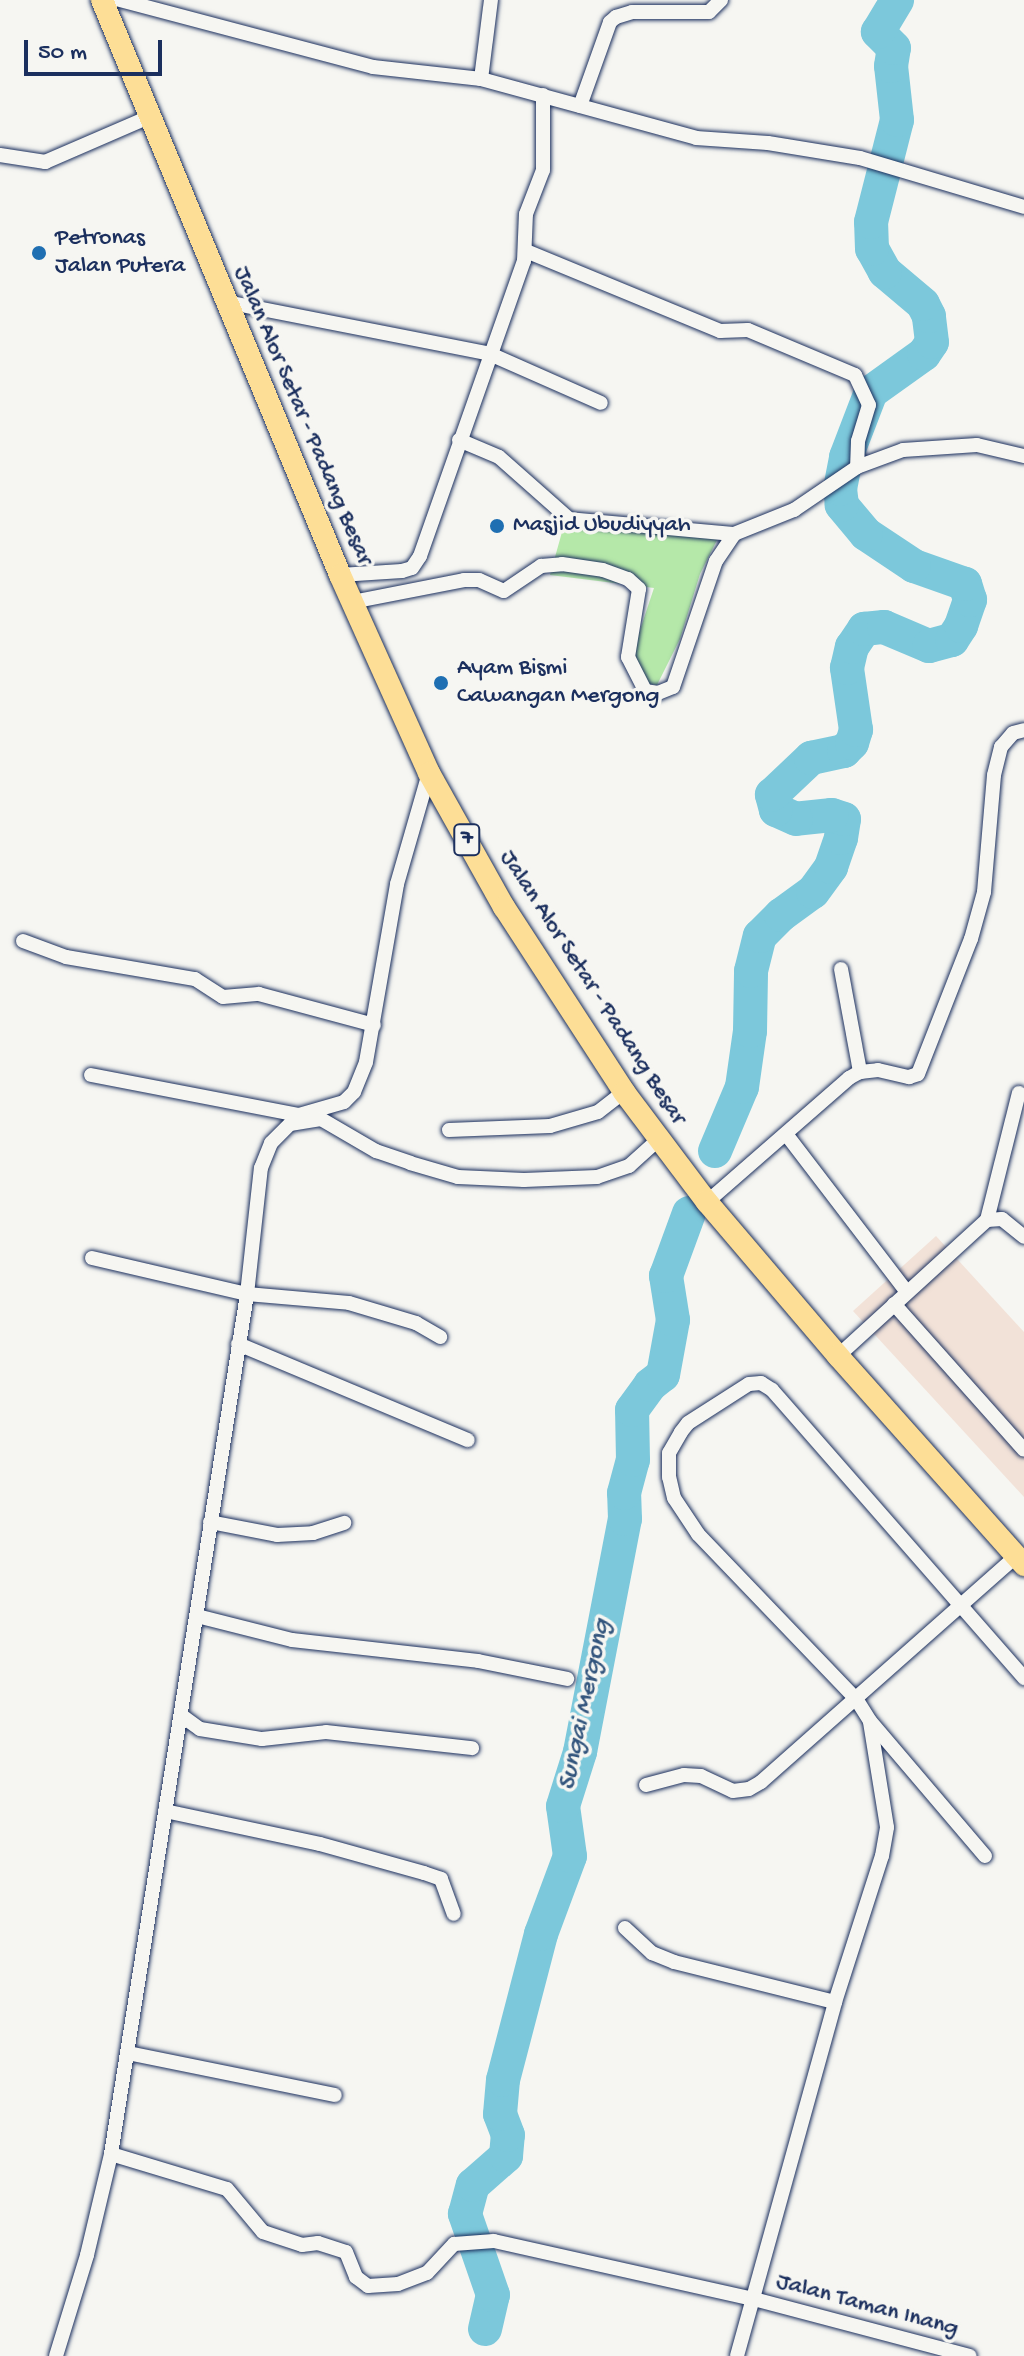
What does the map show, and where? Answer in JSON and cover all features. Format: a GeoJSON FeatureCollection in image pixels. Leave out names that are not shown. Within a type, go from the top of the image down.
{"type":"FeatureCollection","features":[{"type":"Feature","properties":{"kind":"main road","name":"Jalan Alor Setar - Padang Besar"},"geometry":{"type":"LineString","coordinates":[[102,0],[340,575],[429,773],[504,907],[658,1140],[838,1356],[1020,1560]]}},
{"type":"Feature","properties":{"kind":"street"},"geometry":{"type":"LineString","coordinates":[[120,0],[373,67],[481,79],[696,138],[768,143],[860,158],[1024,207]]}},
{"type":"Feature","properties":{"kind":"street"},"geometry":{"type":"LineString","coordinates":[[481,79],[491,0]]}},
{"type":"Feature","properties":{"kind":"street"},"geometry":{"type":"LineString","coordinates":[[580,106],[610,22],[616,17],[632,12],[709,12],[721,0]]}},
{"type":"Feature","properties":{"kind":"street"},"geometry":{"type":"LineString","coordinates":[[340,575],[412,568],[420,556],[526,251],[526,214],[543,170],[543,95]]}},
{"type":"Feature","properties":{"kind":"street"},"geometry":{"type":"LineString","coordinates":[[0,155],[45,162],[149,117]]}},
{"type":"Feature","properties":{"kind":"street"},"geometry":{"type":"LineString","coordinates":[[526,251],[720,331],[748,330],[855,375],[869,405],[858,441],[854,469]]}},
{"type":"Feature","properties":{"kind":"street"},"geometry":{"type":"LineString","coordinates":[[226,302],[490,354],[601,403]]}},
{"type":"Feature","properties":{"kind":"street"},"geometry":{"type":"LineString","coordinates":[[459,440],[499,457],[569,519],[734,534],[794,510],[854,469],[903,450],[940,445],[977,445],[1024,456]]}},
{"type":"Feature","properties":{"kind":"street"},"geometry":{"type":"LineString","coordinates":[[352,602],[464,580],[479,580],[504,591],[541,566],[562,564],[603,570],[628,579],[639,589],[628,657],[645,691],[658,693],[673,687],[716,561],[734,534]]}},
{"type":"Feature","properties":{"kind":"street"},"geometry":{"type":"LineString","coordinates":[[707,1202],[860,1072],[878,1070],[909,1077],[918,1074],[971,939],[984,892],[994,775],[1001,747],[1013,733],[1024,730]]}},
{"type":"Feature","properties":{"kind":"street"},"geometry":{"type":"LineString","coordinates":[[56,2356],[87,2255],[111,2154],[247,1294],[261,1168],[271,1143],[290,1124],[321,1119],[354,1092],[366,1062],[374,1025],[397,884],[429,773]]}},
{"type":"Feature","properties":{"kind":"street"},"geometry":{"type":"LineString","coordinates":[[23,941],[66,957],[195,979],[223,997],[259,994],[374,1025]]}},
{"type":"Feature","properties":{"kind":"street"},"geometry":{"type":"LineString","coordinates":[[841,969],[860,1072]]}},
{"type":"Feature","properties":{"kind":"street"},"geometry":{"type":"LineString","coordinates":[[91,1075],[299,1115],[344,1102]]}},
{"type":"Feature","properties":{"kind":"street"},"geometry":{"type":"LineString","coordinates":[[449,1130],[550,1126],[598,1112],[624,1092]]}},
{"type":"Feature","properties":{"kind":"street"},"geometry":{"type":"LineString","coordinates":[[838,1356],[987,1220],[1019,1093]]}},
{"type":"Feature","properties":{"kind":"street"},"geometry":{"type":"LineString","coordinates":[[321,1119],[376,1151],[458,1177],[524,1180],[597,1177],[629,1166],[658,1140]]}},
{"type":"Feature","properties":{"kind":"street"},"geometry":{"type":"LineString","coordinates":[[786,1134],[907,1292]]}},
{"type":"Feature","properties":{"kind":"street"},"geometry":{"type":"LineString","coordinates":[[987,1220],[1002,1219],[1024,1237]]}},
{"type":"Feature","properties":{"kind":"street"},"geometry":{"type":"LineString","coordinates":[[92,1258],[247,1294],[349,1303],[416,1323],[440,1337]]}},
{"type":"Feature","properties":{"kind":"street"},"geometry":{"type":"LineString","coordinates":[[894,1304],[1024,1450]]}},
{"type":"Feature","properties":{"kind":"street"},"geometry":{"type":"LineString","coordinates":[[238,1344],[468,1440]]}},
{"type":"Feature","properties":{"kind":"street"},"geometry":{"type":"LineString","coordinates":[[985,1856],[870,1721],[856,1699],[698,1534],[674,1498],[669,1477],[669,1453],[688,1423],[749,1384],[761,1383],[772,1390],[1024,1678]]}},
{"type":"Feature","properties":{"kind":"street"},"geometry":{"type":"LineString","coordinates":[[210,1522],[277,1535],[313,1533],[344,1523]]}},
{"type":"Feature","properties":{"kind":"street"},"geometry":{"type":"LineString","coordinates":[[646,1785],[684,1775],[701,1776],[733,1791],[749,1789],[1020,1560]]}},
{"type":"Feature","properties":{"kind":"street"},"geometry":{"type":"LineString","coordinates":[[197,1616],[292,1640],[478,1661],[567,1679]]}},
{"type":"Feature","properties":{"kind":"street"},"geometry":{"type":"LineString","coordinates":[[182,1716],[200,1729],[262,1739],[326,1732],[472,1748]]}},
{"type":"Feature","properties":{"kind":"street"},"geometry":{"type":"LineString","coordinates":[[737,2356],[835,2002],[882,1856],[887,1827],[870,1721]]}},
{"type":"Feature","properties":{"kind":"street"},"geometry":{"type":"LineString","coordinates":[[165,1811],[320,1844],[441,1879],[454,1914]]}},
{"type":"Feature","properties":{"kind":"street"},"geometry":{"type":"LineString","coordinates":[[625,1928],[652,1953],[674,1962],[835,2002]]}},
{"type":"Feature","properties":{"kind":"street"},"geometry":{"type":"LineString","coordinates":[[128,2053],[335,2095]]}},
{"type":"Feature","properties":{"kind":"street","name":"Jalan Taman Inang"},"geometry":{"type":"LineString","coordinates":[[111,2154],[227,2189],[263,2232],[302,2245],[318,2243],[346,2252],[353,2262],[356,2277],[368,2286],[398,2284],[427,2273],[454,2244],[494,2241],[754,2299],[970,2356]]}},
{"type":"Feature","properties":{"kind":"shaded area"},"geometry":{"type":"Polygon","coordinates":[[[936,1236],[1024,1332],[1024,1497],[853,1311],[936,1236]]]}},
{"type":"Feature","properties":{"kind":"green space"},"geometry":{"type":"Polygon","coordinates":[[[595,527],[719,536],[700,574],[680,639],[657,685],[642,683],[630,660],[654,588],[550,575],[562,532],[595,527]]]}},
{"type":"Feature","properties":{"kind":"waterway","name":"Sungai Mergong"},"geometry":{"type":"LineString","coordinates":[[715,1151],[742,1087],[750,1031],[751,971],[760,936],[781,915],[813,892],[831,867],[841,838],[844,819],[832,815],[796,819],[776,810],[772,795],[811,758],[844,751],[852,743],[856,730],[847,668],[852,647],[864,629],[884,627],[929,646],[952,640],[961,626],[970,600],[965,584],[914,566],[866,534],[842,505],[840,489],[846,457],[871,392],[924,354],[932,342],[929,316],[923,304],[885,272],[872,249],[871,222],[897,120],[891,66],[894,48],[878,32],[897,0]]}},
{"type":"Feature","properties":{"kind":"waterway","name":"Sungai Mergong"},"geometry":{"type":"LineString","coordinates":[[485,2329],[493,2295],[465,2214],[473,2185],[506,2156],[508,2135],[500,2114],[503,2080],[541,1934],[570,1856],[563,1806],[580,1752],[625,1519],[624,1493],[633,1460],[632,1410],[650,1385],[663,1375],[673,1320],[666,1276],[689,1213]]}},
{"type":"Feature","properties":{"kind":"place","name":"Petronas Jalan Putera"},"geometry":{"type":"Point","coordinates":[39,253]}},
{"type":"Feature","properties":{"kind":"place","name":"Masjid Ubudiyyah"},"geometry":{"type":"Point","coordinates":[497,526]}},
{"type":"Feature","properties":{"kind":"place","name":"Ayam Bismi Cawangan Mergong"},"geometry":{"type":"Point","coordinates":[441,683]}}]}
